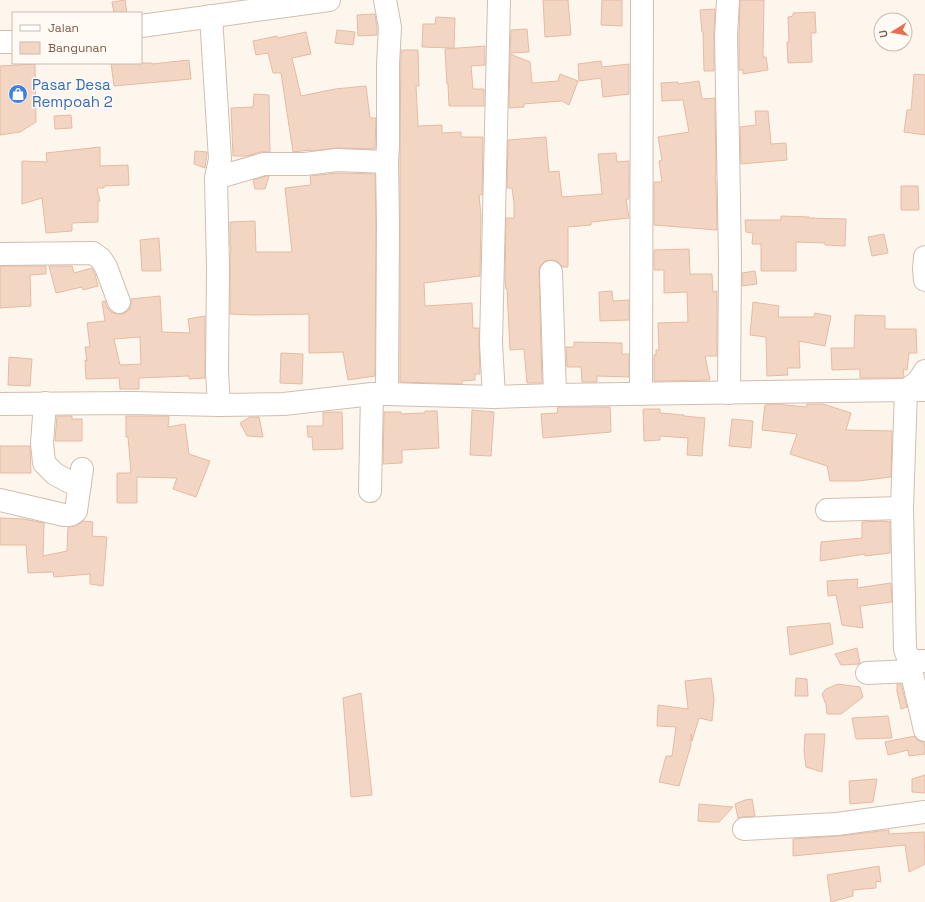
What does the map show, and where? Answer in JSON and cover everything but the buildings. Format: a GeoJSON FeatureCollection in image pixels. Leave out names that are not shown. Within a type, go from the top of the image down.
{"type":"FeatureCollection","features":[{"type":"Feature","properties":{"kind":"street"},"geometry":{"type":"LineString","coordinates":[[142,26],[329,0]]}},
{"type":"Feature","properties":{"kind":"street"},"geometry":{"type":"LineString","coordinates":[[370,491],[379,394],[388,224],[387,162],[390,27],[385,0]]}},
{"type":"Feature","properties":{"kind":"street"},"geometry":{"type":"LineString","coordinates":[[494,397],[491,343],[499,0]]}},
{"type":"Feature","properties":{"kind":"street"},"geometry":{"type":"LineString","coordinates":[[641,394],[642,0]]}},
{"type":"Feature","properties":{"kind":"street"},"geometry":{"type":"LineString","coordinates":[[728,0],[726,35],[730,259],[729,393]]}},
{"type":"Feature","properties":{"kind":"street"},"geometry":{"type":"LineString","coordinates":[[211,16],[220,158],[216,178],[218,270],[217,372],[219,405]]}},
{"type":"Feature","properties":{"kind":"street"},"geometry":{"type":"LineString","coordinates":[[0,42],[12,42]]}},
{"type":"Feature","properties":{"kind":"street"},"geometry":{"type":"LineString","coordinates":[[216,178],[264,164],[305,164],[337,160],[387,162]]}},
{"type":"Feature","properties":{"kind":"street"},"geometry":{"type":"LineString","coordinates":[[0,254],[93,253],[101,259],[106,267],[119,302]]}},
{"type":"Feature","properties":{"kind":"street"},"geometry":{"type":"LineString","coordinates":[[925,257],[925,280]]}},
{"type":"Feature","properties":{"kind":"street"},"geometry":{"type":"LineString","coordinates":[[551,272],[555,395]]}},
{"type":"Feature","properties":{"kind":"street"},"geometry":{"type":"LineString","coordinates":[[925,371],[915,390],[902,508],[905,648],[915,665],[925,730]]}},
{"type":"Feature","properties":{"kind":"street"},"geometry":{"type":"LineString","coordinates":[[0,404],[134,403],[219,405],[284,404],[379,394],[494,397],[915,390]]}},
{"type":"Feature","properties":{"kind":"street"},"geometry":{"type":"LineString","coordinates":[[0,500],[68,515],[73,514],[76,510],[81,476],[70,482],[55,474],[44,463],[42,443],[45,403]]}},
{"type":"Feature","properties":{"kind":"street"},"geometry":{"type":"LineString","coordinates":[[827,510],[902,508]]}},
{"type":"Feature","properties":{"kind":"street"},"geometry":{"type":"LineString","coordinates":[[867,674],[915,665]]}},
{"type":"Feature","properties":{"kind":"street"},"geometry":{"type":"LineString","coordinates":[[744,829],[837,824],[925,812]]}},
{"type":"Feature","properties":{"kind":"place","name":"Pasar Desa Rempoah 2"},"geometry":{"type":"Point","coordinates":[18,94]}}]}
